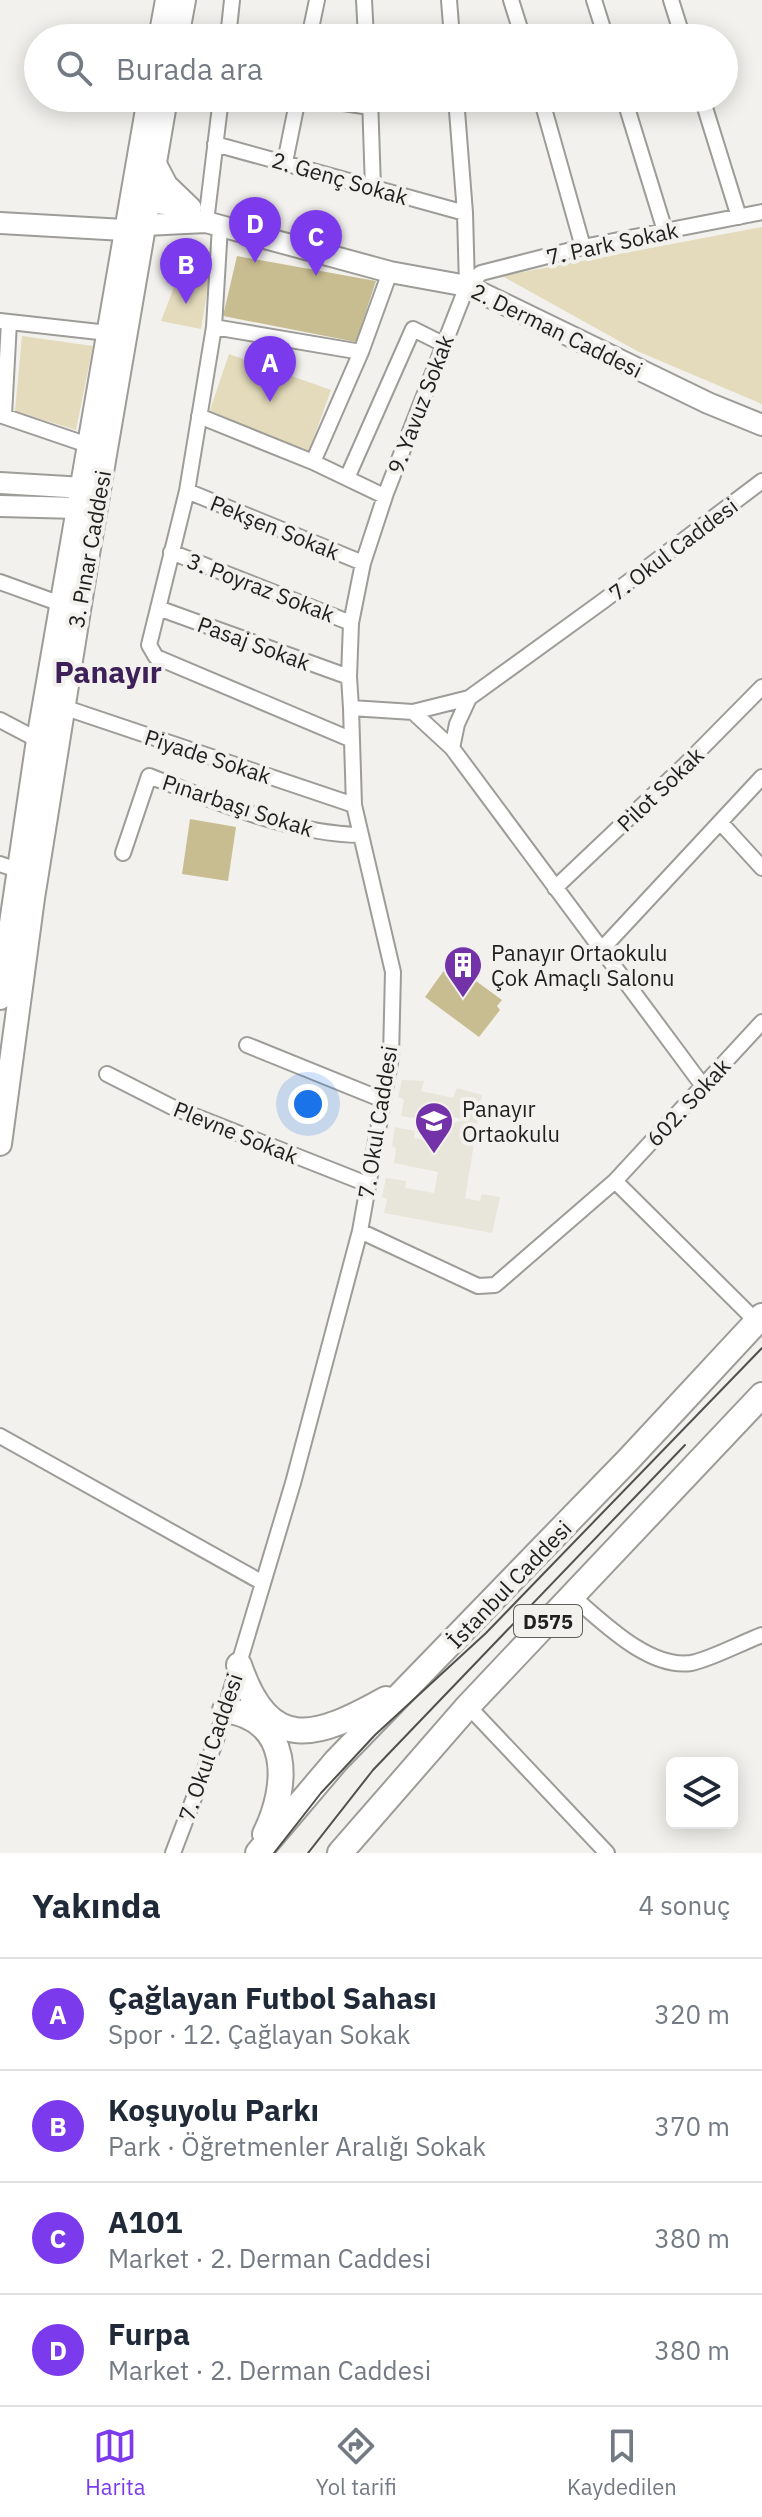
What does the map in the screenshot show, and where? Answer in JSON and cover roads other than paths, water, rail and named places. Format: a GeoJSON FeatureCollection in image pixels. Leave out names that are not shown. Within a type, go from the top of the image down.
{"type":"FeatureCollection","features":[{"type":"Feature","properties":{"kind":"highway","name":"İstanbul Caddesi"},"geometry":{"type":"LineString","coordinates":[[257,1853],[336,1761],[629,1459],[759,1319]]}},
{"type":"Feature","properties":{"kind":"highway","name":"D575"},"geometry":{"type":"LineString","coordinates":[[340,1853],[468,1706],[762,1395]]}},
{"type":"Feature","properties":{"kind":"highway"},"geometry":{"type":"LineString","coordinates":[[257,1853],[277,1804],[282,1766],[271,1736],[235,1694],[246,1687],[261,1713],[276,1725],[292,1731],[314,1728],[359,1714],[413,1684]]}},
{"type":"Feature","properties":{"kind":"main road"},"geometry":{"type":"LineString","coordinates":[[163,24],[167,0]]}},
{"type":"Feature","properties":{"kind":"main road"},"geometry":{"type":"LineString","coordinates":[[180,24],[184,0]]}},
{"type":"Feature","properties":{"kind":"main road"},"geometry":{"type":"LineString","coordinates":[[0,998],[10,867],[38,740],[83,497],[88,445],[108,333],[137,218],[134,175],[146,112]]}},
{"type":"Feature","properties":{"kind":"main road","name":"3. Pınar Caddesi"},"geometry":{"type":"LineString","coordinates":[[0,1144],[33,898],[63,707],[141,253],[137,218],[155,162],[164,112]]}},
{"type":"Feature","properties":{"kind":"main road"},"geometry":{"type":"LineString","coordinates":[[155,162],[167,185],[189,207],[213,224]]}},
{"type":"Feature","properties":{"kind":"main road"},"geometry":{"type":"LineString","coordinates":[[137,218],[189,207]]}},
{"type":"Feature","properties":{"kind":"main road"},"geometry":{"type":"LineString","coordinates":[[0,223],[78,226],[137,218],[213,224]]}},
{"type":"Feature","properties":{"kind":"main road"},"geometry":{"type":"LineString","coordinates":[[141,253],[158,238],[175,230],[213,224]]}},
{"type":"Feature","properties":{"kind":"main road","name":"2. Derman Caddesi"},"geometry":{"type":"LineString","coordinates":[[213,224],[390,272],[467,286],[708,403],[762,425]]}},
{"type":"Feature","properties":{"kind":"main road"},"geometry":{"type":"LineString","coordinates":[[0,506],[83,497],[103,469]]}},
{"type":"Feature","properties":{"kind":"main road"},"geometry":{"type":"LineString","coordinates":[[0,483],[83,497],[94,507],[88,554]]}},
{"type":"Feature","properties":{"kind":"street"},"geometry":{"type":"LineString","coordinates":[[229,24],[232,0]]}},
{"type":"Feature","properties":{"kind":"street"},"geometry":{"type":"LineString","coordinates":[[312,24],[317,0]]}},
{"type":"Feature","properties":{"kind":"street"},"geometry":{"type":"LineString","coordinates":[[364,0],[365,24]]}},
{"type":"Feature","properties":{"kind":"street"},"geometry":{"type":"LineString","coordinates":[[449,0],[451,24]]}},
{"type":"Feature","properties":{"kind":"street"},"geometry":{"type":"LineString","coordinates":[[511,0],[519,24]]}},
{"type":"Feature","properties":{"kind":"street"},"geometry":{"type":"LineString","coordinates":[[594,0],[602,24]]}},
{"type":"Feature","properties":{"kind":"street"},"geometry":{"type":"LineString","coordinates":[[671,0],[679,24]]}},
{"type":"Feature","properties":{"kind":"street"},"geometry":{"type":"LineString","coordinates":[[219,112],[215,144],[213,224],[214,327],[187,491],[149,645],[156,657],[350,739]]}},
{"type":"Feature","properties":{"kind":"street"},"geometry":{"type":"LineString","coordinates":[[285,162],[295,112]]}},
{"type":"Feature","properties":{"kind":"street"},"geometry":{"type":"LineString","coordinates":[[370,112],[373,188]]}},
{"type":"Feature","properties":{"kind":"street","name":"9. Yavuz Sokak"},"geometry":{"type":"LineString","coordinates":[[351,708],[351,623],[363,563],[384,496],[467,286],[457,112]]}},
{"type":"Feature","properties":{"kind":"street"},"geometry":{"type":"LineString","coordinates":[[545,112],[583,247]]}},
{"type":"Feature","properties":{"kind":"street"},"geometry":{"type":"LineString","coordinates":[[628,112],[665,231]]}},
{"type":"Feature","properties":{"kind":"street"},"geometry":{"type":"LineString","coordinates":[[706,112],[739,217]]}},
{"type":"Feature","properties":{"kind":"street","name":"2. Genç Sokak"},"geometry":{"type":"LineString","coordinates":[[215,144],[465,213]]}},
{"type":"Feature","properties":{"kind":"street","name":"7. Park Sokak"},"geometry":{"type":"LineString","coordinates":[[467,286],[481,273],[583,247],[762,212]]}},
{"type":"Feature","properties":{"kind":"street"},"geometry":{"type":"LineString","coordinates":[[313,462],[361,352],[390,272]]}},
{"type":"Feature","properties":{"kind":"street"},"geometry":{"type":"LineString","coordinates":[[88,445],[2,415],[5,321],[108,333]]}},
{"type":"Feature","properties":{"kind":"street"},"geometry":{"type":"LineString","coordinates":[[214,327],[361,352]]}},
{"type":"Feature","properties":{"kind":"street"},"geometry":{"type":"LineString","coordinates":[[347,478],[413,329],[443,344]]}},
{"type":"Feature","properties":{"kind":"street"},"geometry":{"type":"LineString","coordinates":[[199,416],[313,462],[384,496]]}},
{"type":"Feature","properties":{"kind":"street","name":"7. Okul Caddesi"},"geometry":{"type":"LineString","coordinates":[[173,1853],[235,1694],[263,1583],[293,1483],[360,1231],[391,1057],[393,972],[354,805],[351,708],[413,712],[469,698],[762,481]]}},
{"type":"Feature","properties":{"kind":"street","name":"Pekşen Sokak"},"geometry":{"type":"LineString","coordinates":[[187,491],[363,563]]}},
{"type":"Feature","properties":{"kind":"street","name":"3. Poyraz Sokak"},"geometry":{"type":"LineString","coordinates":[[171,552],[351,623]]}},
{"type":"Feature","properties":{"kind":"street"},"geometry":{"type":"LineString","coordinates":[[0,582],[61,604]]}},
{"type":"Feature","properties":{"kind":"street","name":"Pasaj Sokak"},"geometry":{"type":"LineString","coordinates":[[158,608],[349,677]]}},
{"type":"Feature","properties":{"kind":"street","name":"Pilot Sokak"},"geometry":{"type":"LineString","coordinates":[[555,888],[762,687]]}},
{"type":"Feature","properties":{"kind":"street"},"geometry":{"type":"LineString","coordinates":[[452,748],[457,724],[469,698]]}},
{"type":"Feature","properties":{"kind":"street","name":"Piyade Sokak"},"geometry":{"type":"LineString","coordinates":[[63,707],[354,805]]}},
{"type":"Feature","properties":{"kind":"street"},"geometry":{"type":"LineString","coordinates":[[413,712],[452,748],[703,1086]]}},
{"type":"Feature","properties":{"kind":"street"},"geometry":{"type":"LineString","coordinates":[[0,720],[38,740]]}},
{"type":"Feature","properties":{"kind":"street","name":"Pınarbaşı Sokak"},"geometry":{"type":"LineString","coordinates":[[123,853],[149,776],[229,807],[336,835],[361,835]]}},
{"type":"Feature","properties":{"kind":"street"},"geometry":{"type":"LineString","coordinates":[[601,950],[762,777]]}},
{"type":"Feature","properties":{"kind":"street"},"geometry":{"type":"LineString","coordinates":[[720,822],[762,868]]}},
{"type":"Feature","properties":{"kind":"street","name":"602. Sokak"},"geometry":{"type":"LineString","coordinates":[[360,1231],[478,1286],[495,1285],[615,1181],[762,1022]]}},
{"type":"Feature","properties":{"kind":"street"},"geometry":{"type":"LineString","coordinates":[[247,1045],[383,1100]]}},
{"type":"Feature","properties":{"kind":"street","name":"Plevne Sokak"},"geometry":{"type":"LineString","coordinates":[[107,1074],[172,1107],[367,1184]]}},
{"type":"Feature","properties":{"kind":"street"},"geometry":{"type":"LineString","coordinates":[[615,1181],[759,1319]]}},
{"type":"Feature","properties":{"kind":"street"},"geometry":{"type":"LineString","coordinates":[[0,1436],[263,1583]]}},
{"type":"Feature","properties":{"kind":"street"},"geometry":{"type":"LineString","coordinates":[[572,1596],[632,1646],[666,1660],[691,1663],[762,1635]]}},
{"type":"Feature","properties":{"kind":"street"},"geometry":{"type":"LineString","coordinates":[[468,1706],[607,1853]]}},
{"type":"Feature","properties":{"kind":"tram line"},"geometry":{"type":"LineString","coordinates":[[274,1853],[321,1793],[375,1735],[486,1633],[762,1348]]}},
{"type":"Feature","properties":{"kind":"tram line"},"geometry":{"type":"LineString","coordinates":[[308,1853],[373,1770],[685,1445]]}},
{"type":"Feature","properties":{"kind":"place","name":"Furpa"},"geometry":{"type":"Point","coordinates":[255,263]}},
{"type":"Feature","properties":{"kind":"place","name":"A101"},"geometry":{"type":"Point","coordinates":[316,276]}},
{"type":"Feature","properties":{"kind":"place","name":"Koşuyolu Parkı"},"geometry":{"type":"Point","coordinates":[186,304]}},
{"type":"Feature","properties":{"kind":"place","name":"Çağlayan Futbol Sahası"},"geometry":{"type":"Point","coordinates":[270,402]}},
{"type":"Feature","properties":{"kind":"place","name":"Panayır Ortaokulu Çok Amaçlı Salonu"},"geometry":{"type":"Point","coordinates":[463,999]}},
{"type":"Feature","properties":{"kind":"place","name":"Panayır Ortaokulu"},"geometry":{"type":"Point","coordinates":[434,1155]}},
{"type":"Feature","properties":{"kind":"district","name":"Panayır"},"geometry":{"type":"Point","coordinates":[108,671]}}]}
